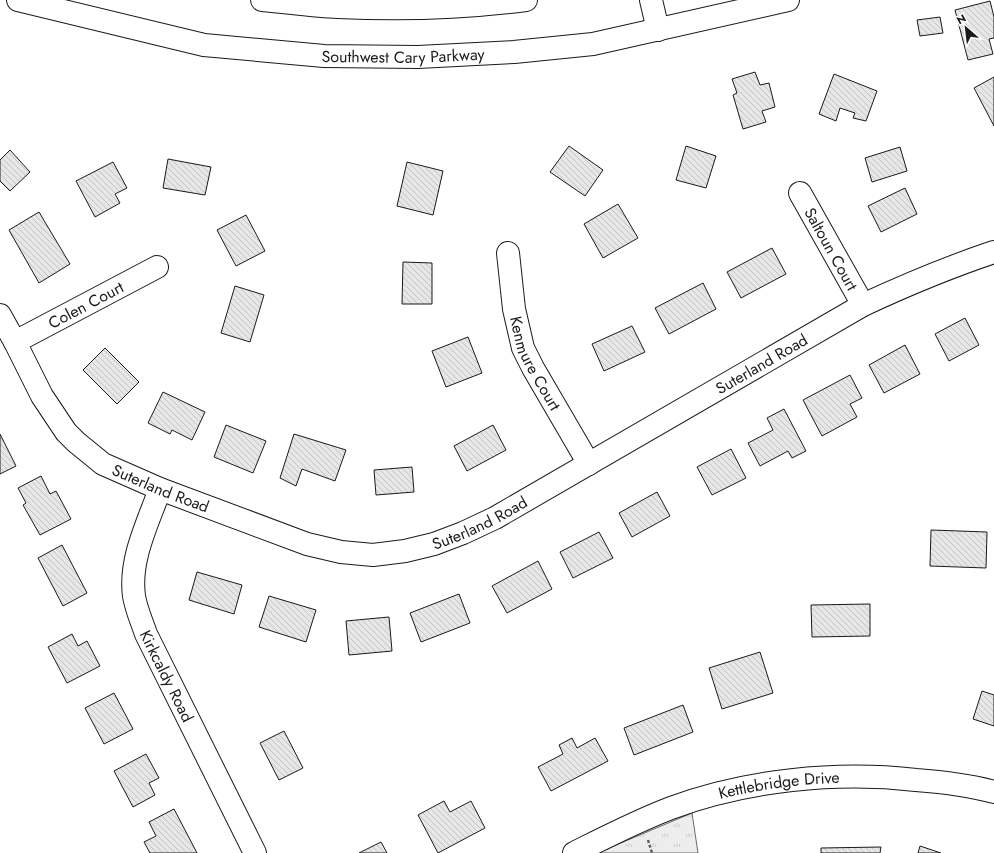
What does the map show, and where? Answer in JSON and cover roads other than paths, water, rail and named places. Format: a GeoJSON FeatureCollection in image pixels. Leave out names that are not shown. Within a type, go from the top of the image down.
{"type":"FeatureCollection","features":[{"type":"Feature","properties":{"kind":"street","name":"Southwest Cary Parkway"},"geometry":{"type":"LineString","coordinates":[[18,0],[204,44],[324,56],[418,57],[514,52],[592,44],[788,0]]}},
{"type":"Feature","properties":{"kind":"street"},"geometry":{"type":"LineString","coordinates":[[262,0],[337,7],[396,8],[493,4],[526,0]]}},
{"type":"Feature","properties":{"kind":"street"},"geometry":{"type":"LineString","coordinates":[[651,0],[658,30]]}},
{"type":"Feature","properties":{"kind":"street","name":"Saltoun Court"},"geometry":{"type":"LineString","coordinates":[[800,193],[863,305]]}},
{"type":"Feature","properties":{"kind":"street","name":"Suterland Road"},"geometry":{"type":"LineString","coordinates":[[0,315],[42,396],[57,420],[76,442],[103,464],[160,489],[307,544],[341,552],[373,555],[405,551],[427,546],[463,534],[496,518],[863,305],[959,263],[994,252]]}},
{"type":"Feature","properties":{"kind":"street","name":"Kenmure Court"},"geometry":{"type":"LineString","coordinates":[[508,253],[514,309],[524,348],[532,368],[589,464]]}},
{"type":"Feature","properties":{"kind":"street","name":"Colen Court"},"geometry":{"type":"LineString","coordinates":[[15,342],[157,267]]}},
{"type":"Feature","properties":{"kind":"street","name":"Kirkcaldy Road"},"geometry":{"type":"LineString","coordinates":[[160,489],[138,549],[134,566],[134,596],[138,613],[146,634],[255,853]]}},
{"type":"Feature","properties":{"kind":"street","name":"Kettlebridge Drive"},"geometry":{"type":"LineString","coordinates":[[574,853],[624,828],[672,808],[750,786],[794,780],[872,776],[952,783],[994,792]]}}]}
